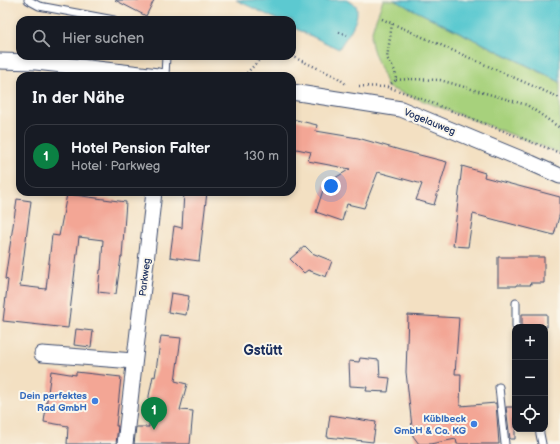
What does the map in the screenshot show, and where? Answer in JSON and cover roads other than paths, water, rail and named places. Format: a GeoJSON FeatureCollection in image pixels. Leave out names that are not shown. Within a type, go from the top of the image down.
{"type":"FeatureCollection","features":[{"type":"Feature","properties":{"kind":"street"},"geometry":{"type":"LineString","coordinates":[[0,61],[36,62],[123,72]]}},
{"type":"Feature","properties":{"kind":"street","name":"Vogelauweg"},"geometry":{"type":"LineString","coordinates":[[296,93],[401,109],[560,176]]}},
{"type":"Feature","properties":{"kind":"street","name":"Parkweg"},"geometry":{"type":"LineString","coordinates":[[124,444],[154,196]]}},
{"type":"Feature","properties":{"kind":"street"},"geometry":{"type":"LineString","coordinates":[[42,354],[134,361]]}},
{"type":"Feature","properties":{"kind":"lane"},"geometry":{"type":"LineString","coordinates":[[28,0],[39,6],[93,16]]}},
{"type":"Feature","properties":{"kind":"lane"},"geometry":{"type":"LineString","coordinates":[[165,72],[166,60]]}},
{"type":"Feature","properties":{"kind":"lane"},"geometry":{"type":"LineString","coordinates":[[516,304],[516,324]]}},
{"type":"Feature","properties":{"kind":"lane"},"geometry":{"type":"LineString","coordinates":[[499,387],[505,444]]}},
{"type":"Feature","properties":{"kind":"lane"},"geometry":{"type":"LineString","coordinates":[[540,432],[542,444]]}},
{"type":"Feature","properties":{"kind":"water"},"geometry":{"type":"Polygon","coordinates":[[[236,0],[346,0],[356,5],[357,11],[355,23],[339,49],[296,29],[296,16],[270,16],[236,0]]]}},
{"type":"Feature","properties":{"kind":"water"},"geometry":{"type":"Polygon","coordinates":[[[394,0],[560,0],[560,82],[551,77],[394,0]]]}},
{"type":"Feature","properties":{"kind":"place","name":"Dein perfektes Rad GmbH"},"geometry":{"type":"Point","coordinates":[95,401]}},
{"type":"Feature","properties":{"kind":"place","name":"Küblbeck GmbH & Co. KG"},"geometry":{"type":"Point","coordinates":[474,424]}},
{"type":"Feature","properties":{"kind":"place","name":"Hotel Pension Falter"},"geometry":{"type":"Point","coordinates":[154,430]}},
{"type":"Feature","properties":{"kind":"district","name":"Gstütt"},"geometry":{"type":"Point","coordinates":[263,350]}}]}
